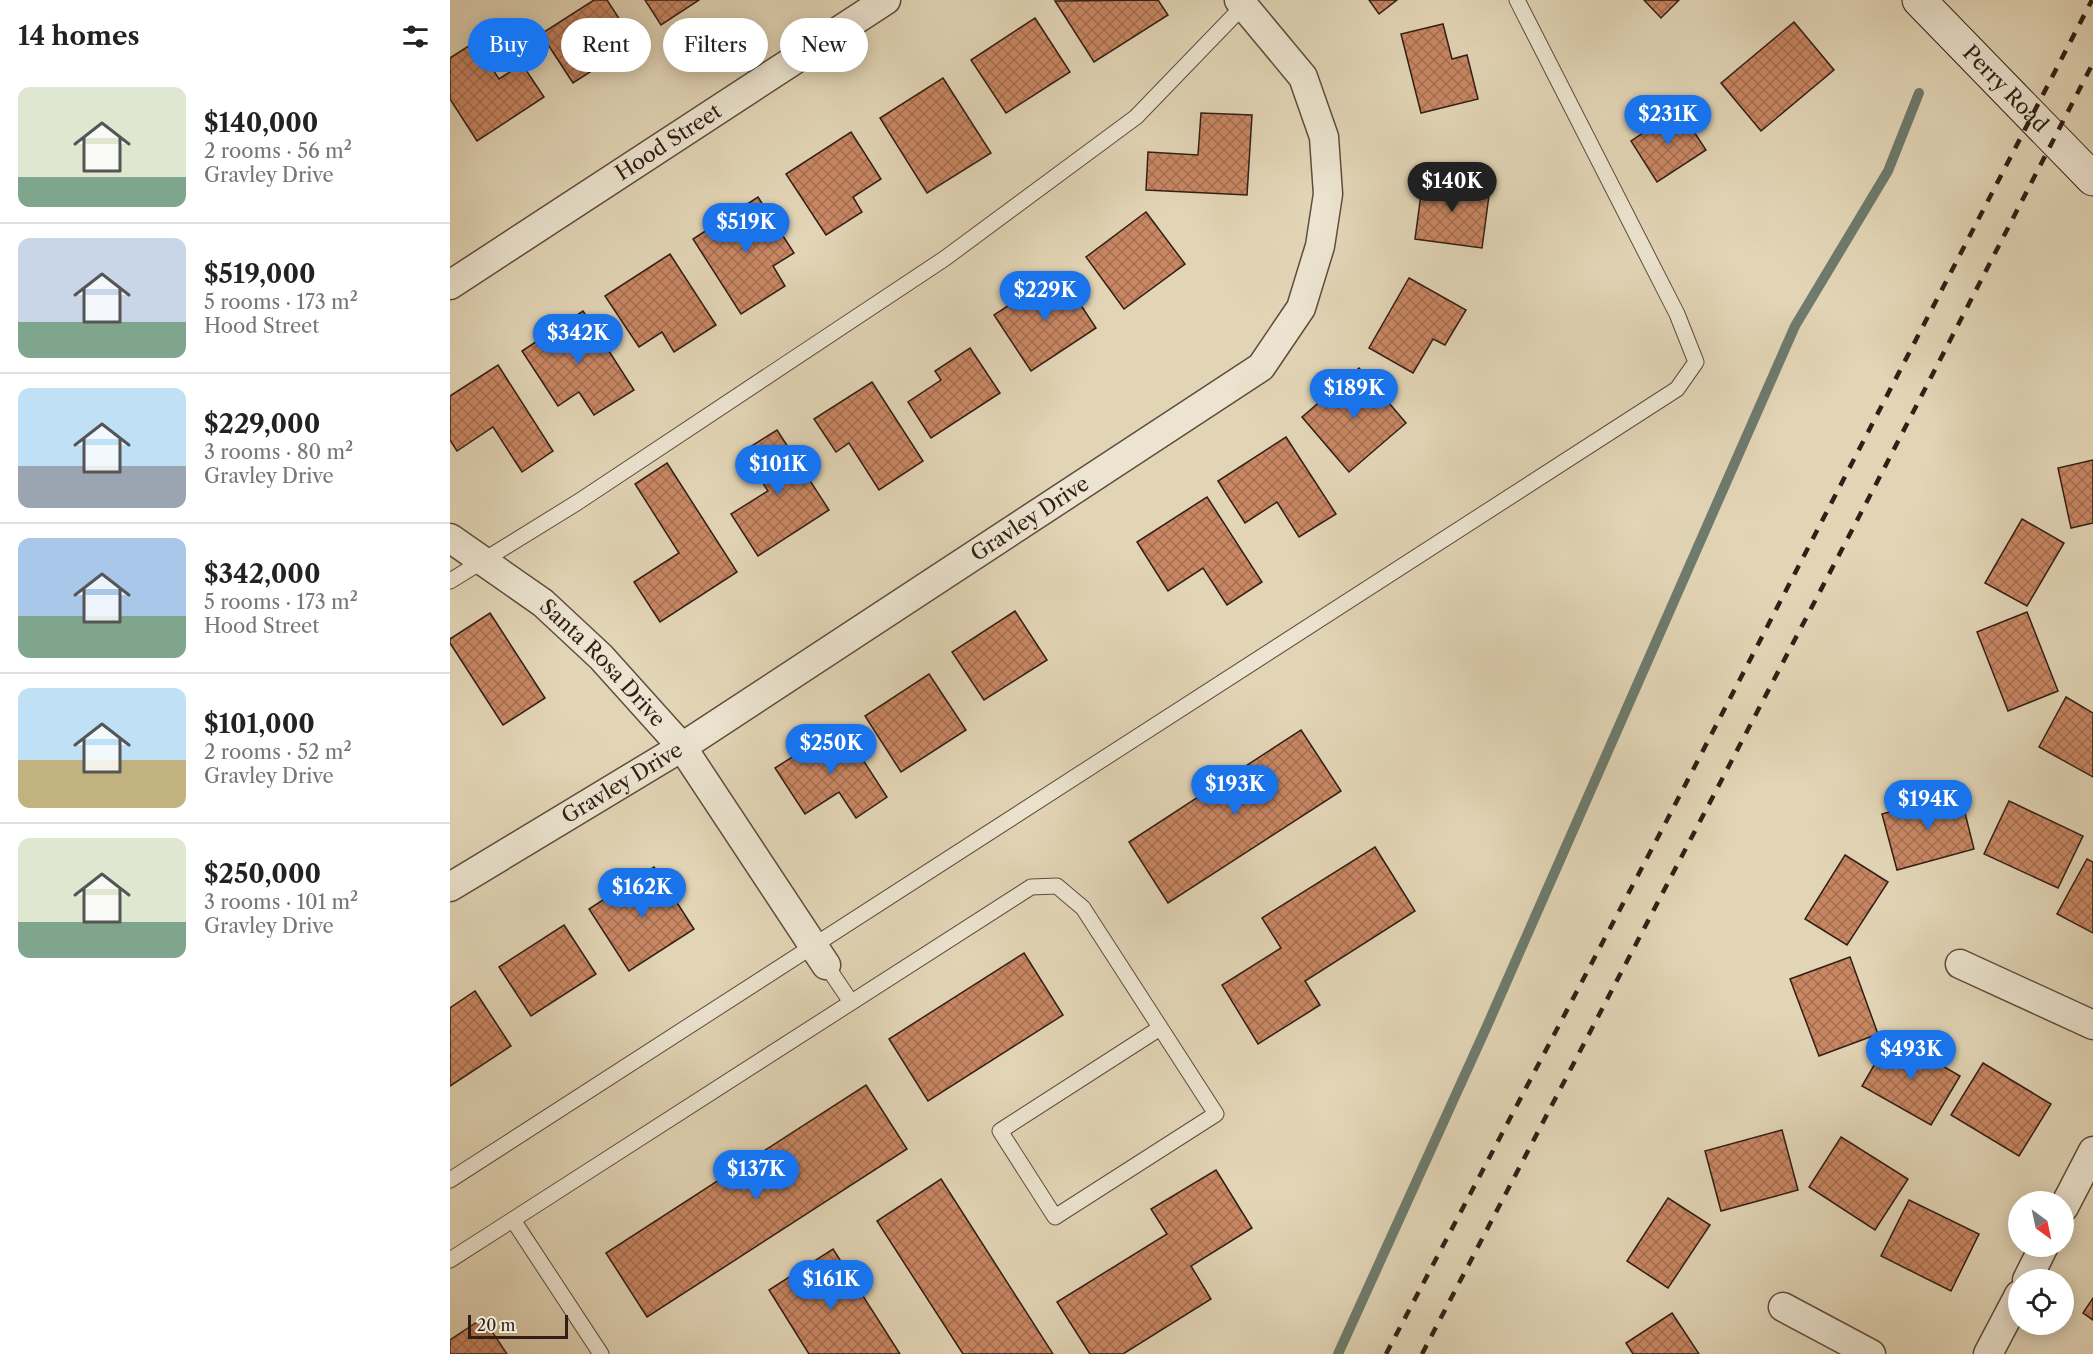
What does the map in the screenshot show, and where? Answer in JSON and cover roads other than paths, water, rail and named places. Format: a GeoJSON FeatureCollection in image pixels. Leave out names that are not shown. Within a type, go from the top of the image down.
{"type":"FeatureCollection","features":[{"type":"Feature","properties":{"kind":"street","name":"Hood Street"},"geometry":{"type":"LineString","coordinates":[[450,285],[886,0]]}},
{"type":"Feature","properties":{"kind":"street","name":"Perry Road"},"geometry":{"type":"LineString","coordinates":[[1919,0],[2093,179]]}},
{"type":"Feature","properties":{"kind":"street","name":"Gravley Drive"},"geometry":{"type":"LineString","coordinates":[[450,887],[682,747],[1261,367],[1301,308],[1320,246],[1328,194],[1324,137],[1303,77],[1244,2]]}},
{"type":"Feature","properties":{"kind":"street","name":"Santa Rosa Drive"},"geometry":{"type":"LineString","coordinates":[[450,538],[543,603],[601,657],[682,747],[819,955]]}},
{"type":"Feature","properties":{"kind":"street"},"geometry":{"type":"LineString","coordinates":[[1960,964],[2093,1025]]}},
{"type":"Feature","properties":{"kind":"street"},"geometry":{"type":"LineString","coordinates":[[2073,1191],[2093,1151]]}},
{"type":"Feature","properties":{"kind":"street"},"geometry":{"type":"LineString","coordinates":[[1783,1306],[1871,1354]]}},
{"type":"Feature","properties":{"kind":"street"},"geometry":{"type":"LineString","coordinates":[[1988,1354],[2008,1316]]}},
{"type":"Feature","properties":{"kind":"lane"},"geometry":{"type":"LineString","coordinates":[[450,1180],[819,955],[1330,615],[1677,389],[1696,362],[1677,314],[1517,0]]}},
{"type":"Feature","properties":{"kind":"lane"},"geometry":{"type":"LineString","coordinates":[[450,581],[578,502],[944,259],[1136,117],[1244,2]]}},
{"type":"Feature","properties":{"kind":"lane"},"geometry":{"type":"LineString","coordinates":[[450,1260],[1031,887],[1058,886],[1083,908],[1216,1114],[1055,1217],[1000,1131],[1160,1028]]}},
{"type":"Feature","properties":{"kind":"lane"},"geometry":{"type":"LineString","coordinates":[[819,955],[851,1002]]}},
{"type":"Feature","properties":{"kind":"lane"},"geometry":{"type":"LineString","coordinates":[[513,1220],[601,1354]]}},
{"type":"Feature","properties":{"kind":"waterway"},"geometry":{"type":"LineString","coordinates":[[1338,1354],[1487,1026],[1795,326],[1888,171],[1919,93]]}},
{"type":"Feature","properties":{"kind":"railway"},"geometry":{"type":"LineString","coordinates":[[1386,1354],[1667,820],[2092,0]]}},
{"type":"Feature","properties":{"kind":"railway"},"geometry":{"type":"LineString","coordinates":[[1422,1354],[2093,63]]}}]}
